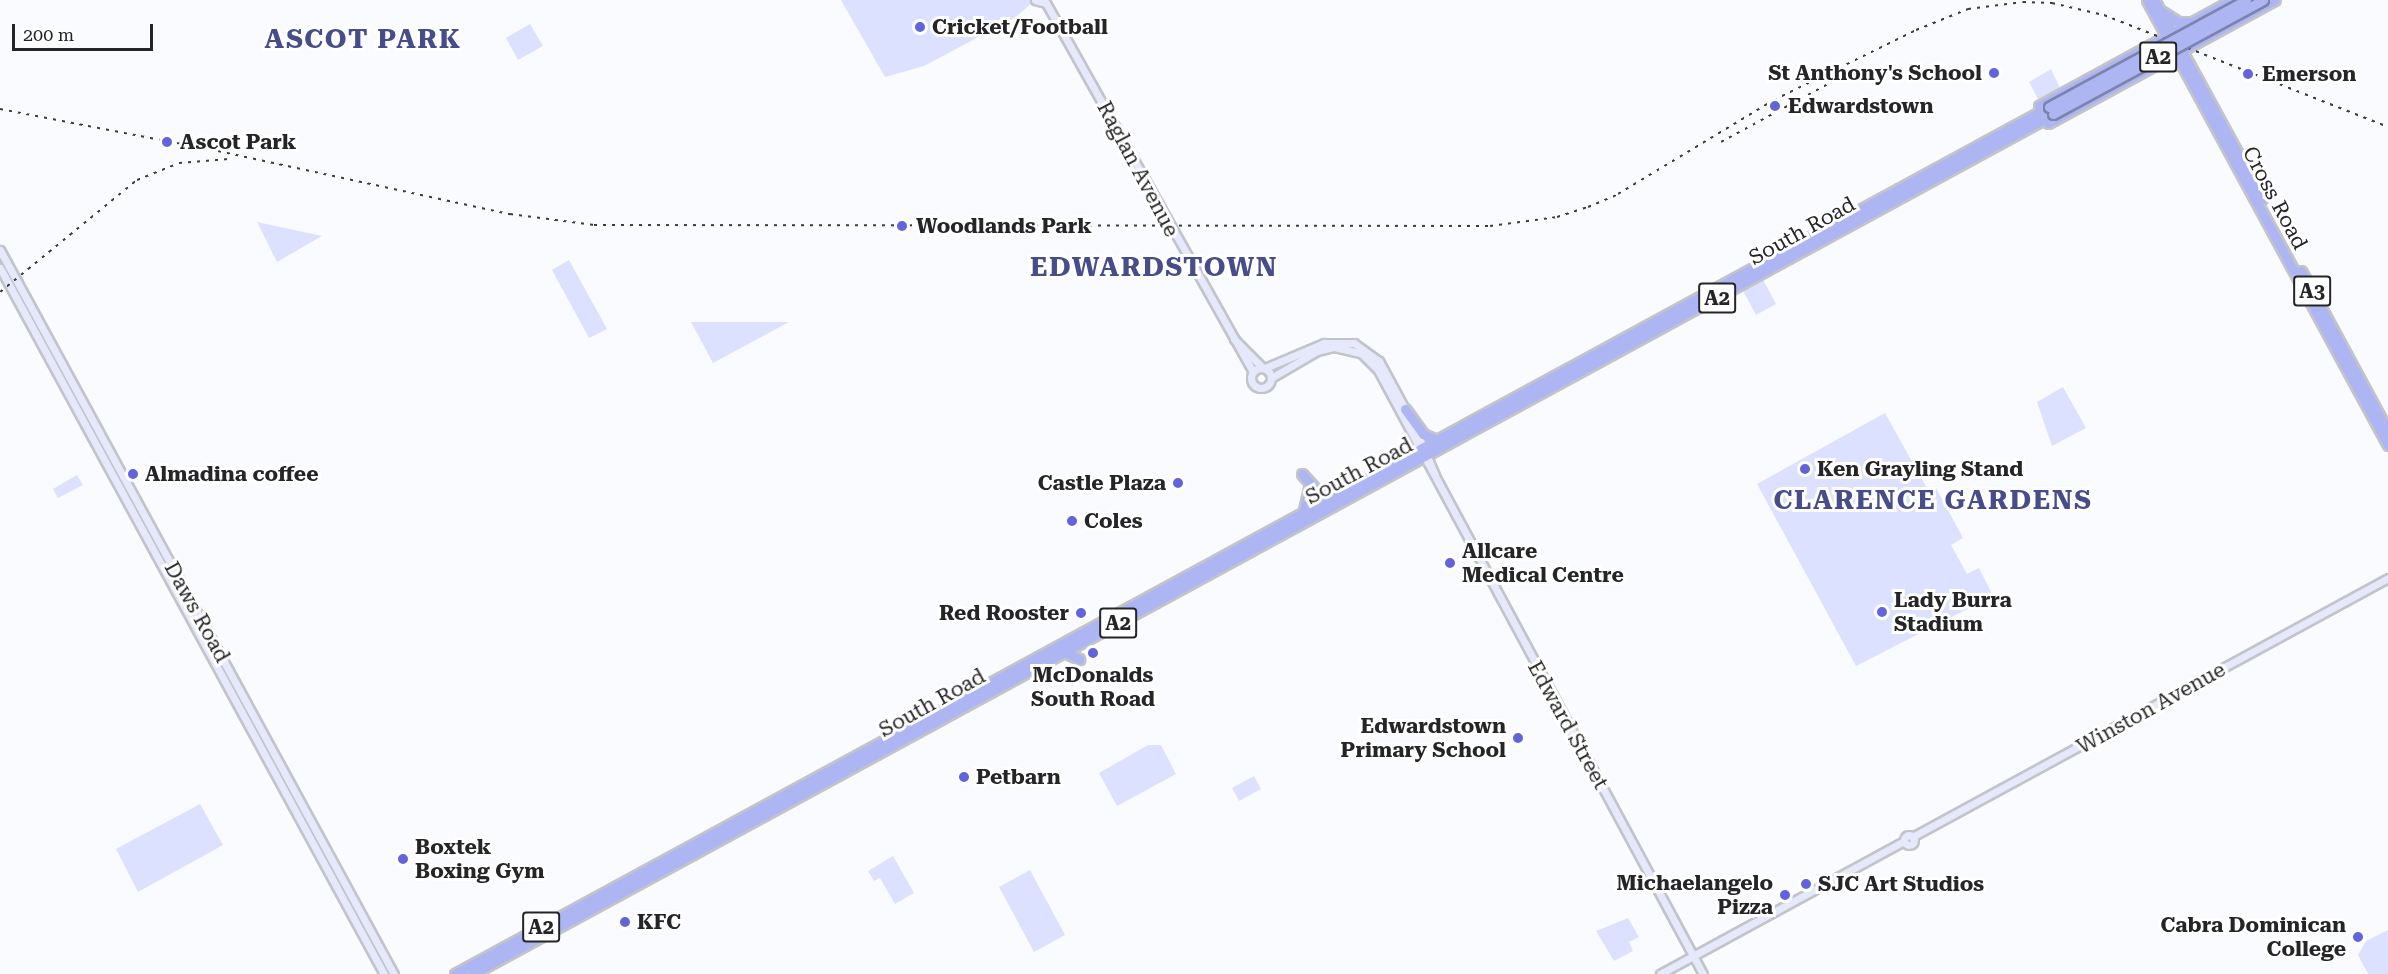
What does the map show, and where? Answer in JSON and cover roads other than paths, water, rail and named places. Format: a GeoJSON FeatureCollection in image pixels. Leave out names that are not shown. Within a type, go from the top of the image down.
{"type":"FeatureCollection","features":[{"type":"Feature","properties":{"kind":"highway","name":"Cross Road"},"geometry":{"type":"LineString","coordinates":[[2147,0],[2179,52],[2381,424],[2388,445]]}},
{"type":"Feature","properties":{"kind":"highway","name":"Cross Road"},"geometry":{"type":"LineString","coordinates":[[2154,0],[2169,35]]}},
{"type":"Feature","properties":{"kind":"highway"},"geometry":{"type":"LineString","coordinates":[[1982,144],[2040,105],[2233,0]]}},
{"type":"Feature","properties":{"kind":"highway","name":"South Road"},"geometry":{"type":"LineString","coordinates":[[472,974],[1064,652],[1424,452],[1971,159],[2051,110],[2246,0]]}},
{"type":"Feature","properties":{"kind":"highway","name":"South Road"},"geometry":{"type":"LineString","coordinates":[[455,974],[1331,495],[1424,452],[1436,440],[1982,144],[2263,0]]}},
{"type":"Feature","properties":{"kind":"highway"},"geometry":{"type":"LineString","coordinates":[[1971,159],[2158,64],[2275,0]]}},
{"type":"Feature","properties":{"kind":"highway"},"geometry":{"type":"LineString","coordinates":[[2159,10],[2178,22],[2194,21]]}},
{"type":"Feature","properties":{"kind":"highway"},"geometry":{"type":"LineString","coordinates":[[2194,21],[2204,39]]}},
{"type":"Feature","properties":{"kind":"highway"},"geometry":{"type":"LineString","coordinates":[[2145,48],[2158,64],[2175,66],[2190,79]]}},
{"type":"Feature","properties":{"kind":"highway","name":"Cross Road"},"geometry":{"type":"LineString","coordinates":[[2179,52],[2190,79],[2233,152]]}},
{"type":"Feature","properties":{"kind":"highway"},"geometry":{"type":"LineString","coordinates":[[1405,409],[1423,434],[1436,440]]}},
{"type":"Feature","properties":{"kind":"highway"},"geometry":{"type":"LineString","coordinates":[[1302,474],[1318,492],[1331,495]]}},
{"type":"Feature","properties":{"kind":"highway"},"geometry":{"type":"LineString","coordinates":[[1304,510],[1309,488]]}},
{"type":"Feature","properties":{"kind":"highway"},"geometry":{"type":"LineString","coordinates":[[1064,652],[1079,660]]}},
{"type":"Feature","properties":{"kind":"street"},"geometry":{"type":"LineString","coordinates":[[1035,0],[1047,1]]}},
{"type":"Feature","properties":{"kind":"street","name":"Raglan Avenue"},"geometry":{"type":"LineString","coordinates":[[1047,1],[1229,336],[1253,372]]}},
{"type":"Feature","properties":{"kind":"street","name":"Daws Road"},"geometry":{"type":"LineString","coordinates":[[0,250],[394,974]]}},
{"type":"Feature","properties":{"kind":"street","name":"Daws Road"},"geometry":{"type":"LineString","coordinates":[[0,268],[384,974]]}},
{"type":"Feature","properties":{"kind":"street","name":"Raglan Avenue"},"geometry":{"type":"LineString","coordinates":[[1229,336],[1264,368]]}},
{"type":"Feature","properties":{"kind":"street"},"geometry":{"type":"LineString","coordinates":[[1324,343],[1354,343],[1379,362],[1405,409],[1424,452],[1378,370],[1361,353],[1345,347],[1326,348],[1271,378],[1266,386],[1259,387],[1252,381],[1253,372],[1324,343]]}},
{"type":"Feature","properties":{"kind":"street"},"geometry":{"type":"LineString","coordinates":[[1264,368],[1271,378]]}},
{"type":"Feature","properties":{"kind":"street","name":"Edward Street"},"geometry":{"type":"LineString","coordinates":[[1424,452],[1702,974]]}},
{"type":"Feature","properties":{"kind":"street","name":"Winston Avenue"},"geometry":{"type":"LineString","coordinates":[[1693,956],[1904,842],[1911,844],[1912,837],[2388,578]]}},
{"type":"Feature","properties":{"kind":"street"},"geometry":{"type":"LineString","coordinates":[[1660,974],[1693,956]]}},
{"type":"Feature","properties":{"kind":"railway"},"geometry":{"type":"LineString","coordinates":[[0,109],[218,151],[510,214],[594,225],[1490,226],[1557,217],[1588,207],[1618,194],[1774,100],[1916,30],[1968,9],[2023,2],[2052,3],[2104,15],[2388,127]]}},
{"type":"Feature","properties":{"kind":"railway"},"geometry":{"type":"LineString","coordinates":[[1721,142],[1850,72]]}},
{"type":"Feature","properties":{"kind":"railway"},"geometry":{"type":"LineString","coordinates":[[0,292],[137,180],[179,163],[229,159]]}},
{"type":"Feature","properties":{"kind":"place","name":"Cricket/Football"},"geometry":{"type":"Point","coordinates":[920,27]}},
{"type":"Feature","properties":{"kind":"place","name":"St Anthony's School"},"geometry":{"type":"Point","coordinates":[1994,73]}},
{"type":"Feature","properties":{"kind":"place","name":"Emerson"},"geometry":{"type":"Point","coordinates":[2248,74]}},
{"type":"Feature","properties":{"kind":"place","name":"Edwardstown"},"geometry":{"type":"Point","coordinates":[1775,106]}},
{"type":"Feature","properties":{"kind":"place","name":"Ascot Park"},"geometry":{"type":"Point","coordinates":[167,142]}},
{"type":"Feature","properties":{"kind":"place","name":"Woodlands Park"},"geometry":{"type":"Point","coordinates":[902,226]}},
{"type":"Feature","properties":{"kind":"place","name":"Ken Grayling Stand"},"geometry":{"type":"Point","coordinates":[1805,469]}},
{"type":"Feature","properties":{"kind":"place","name":"Almadina coffee"},"geometry":{"type":"Point","coordinates":[133,474]}},
{"type":"Feature","properties":{"kind":"place","name":"Castle Plaza"},"geometry":{"type":"Point","coordinates":[1178,483]}},
{"type":"Feature","properties":{"kind":"place","name":"Coles"},"geometry":{"type":"Point","coordinates":[1072,521]}},
{"type":"Feature","properties":{"kind":"place","name":"Allcare Medical Centre"},"geometry":{"type":"Point","coordinates":[1450,563]}},
{"type":"Feature","properties":{"kind":"place","name":"Lady Burra Stadium"},"geometry":{"type":"Point","coordinates":[1882,612]}},
{"type":"Feature","properties":{"kind":"place","name":"Red Rooster"},"geometry":{"type":"Point","coordinates":[1081,613]}},
{"type":"Feature","properties":{"kind":"place","name":"McDonalds South Road"},"geometry":{"type":"Point","coordinates":[1093,653]}},
{"type":"Feature","properties":{"kind":"place","name":"Edwardstown Primary School"},"geometry":{"type":"Point","coordinates":[1518,738]}},
{"type":"Feature","properties":{"kind":"place","name":"Petbarn"},"geometry":{"type":"Point","coordinates":[964,777]}},
{"type":"Feature","properties":{"kind":"place","name":"Boxtek Boxing Gym"},"geometry":{"type":"Point","coordinates":[403,859]}},
{"type":"Feature","properties":{"kind":"place","name":"SJC Art Studios"},"geometry":{"type":"Point","coordinates":[1806,884]}},
{"type":"Feature","properties":{"kind":"place","name":"Michaelangelo Pizza"},"geometry":{"type":"Point","coordinates":[1785,895]}},
{"type":"Feature","properties":{"kind":"place","name":"KFC"},"geometry":{"type":"Point","coordinates":[625,922]}},
{"type":"Feature","properties":{"kind":"place","name":"Cabra Dominican College"},"geometry":{"type":"Point","coordinates":[2358,937]}},
{"type":"Feature","properties":{"kind":"district","name":"ASCOT PARK"},"geometry":{"type":"Point","coordinates":[363,40]}},
{"type":"Feature","properties":{"kind":"district","name":"EDWARDSTOWN"},"geometry":{"type":"Point","coordinates":[1154,268]}},
{"type":"Feature","properties":{"kind":"district","name":"CLARENCE GARDENS"},"geometry":{"type":"Point","coordinates":[1933,501]}}]}
